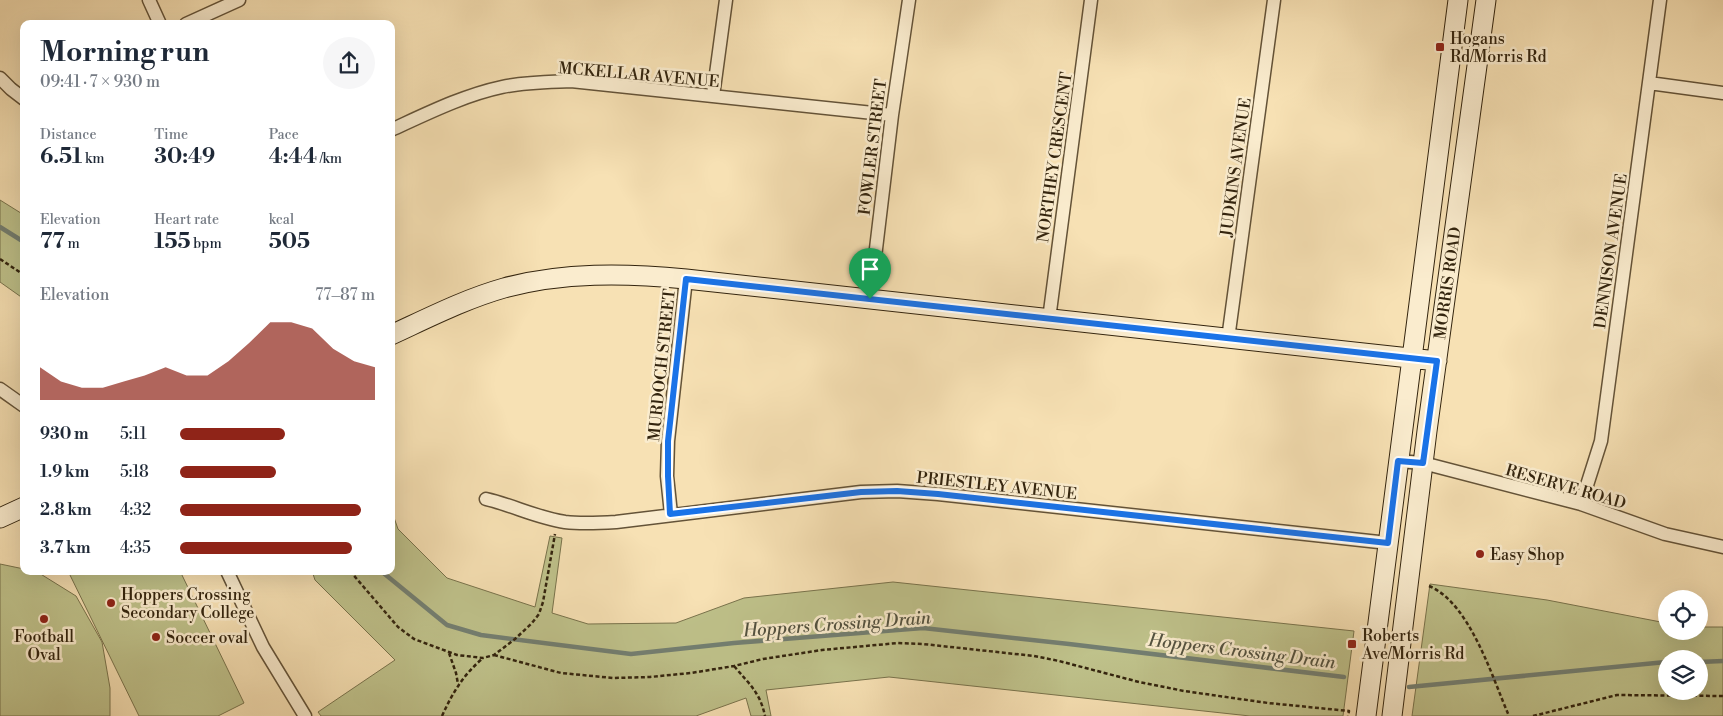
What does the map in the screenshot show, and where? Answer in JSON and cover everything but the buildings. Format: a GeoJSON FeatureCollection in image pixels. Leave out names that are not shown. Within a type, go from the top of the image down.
{"type":"FeatureCollection","features":[{"type":"Feature","properties":{"kind":"street"},"geometry":{"type":"LineString","coordinates":[[149,0],[158,20]]}},
{"type":"Feature","properties":{"kind":"street"},"geometry":{"type":"LineString","coordinates":[[195,20],[239,0]]}},
{"type":"Feature","properties":{"kind":"street"},"geometry":{"type":"LineString","coordinates":[[713,96],[726,0]]}},
{"type":"Feature","properties":{"kind":"street","name":"FOWLER STREET"},"geometry":{"type":"LineString","coordinates":[[870,299],[892,116],[909,0]]}},
{"type":"Feature","properties":{"kind":"street","name":"NORTHEY CRESCENT"},"geometry":{"type":"LineString","coordinates":[[1049,319],[1091,0]]}},
{"type":"Feature","properties":{"kind":"street","name":"JUDKINS AVENUE"},"geometry":{"type":"LineString","coordinates":[[1228,339],[1274,0]]}},
{"type":"Feature","properties":{"kind":"street","name":"MORRIS ROAD"},"geometry":{"type":"LineString","coordinates":[[1366,716],[1458,0]]}},
{"type":"Feature","properties":{"kind":"street","name":"MORRIS ROAD"},"geometry":{"type":"LineString","coordinates":[[1392,716],[1423,463],[1486,0]]}},
{"type":"Feature","properties":{"kind":"street","name":"DENNISON AVENUE"},"geometry":{"type":"LineString","coordinates":[[1581,504],[1601,441],[1660,0]]}},
{"type":"Feature","properties":{"kind":"street"},"geometry":{"type":"LineString","coordinates":[[0,78],[20,96]]}},
{"type":"Feature","properties":{"kind":"street","name":"MCKELLAR AVENUE"},"geometry":{"type":"LineString","coordinates":[[395,128],[427,113],[501,87],[571,81],[892,116]]}},
{"type":"Feature","properties":{"kind":"street"},"geometry":{"type":"LineString","coordinates":[[1649,84],[1723,93]]}},
{"type":"Feature","properties":{"kind":"street"},"geometry":{"type":"LineString","coordinates":[[395,333],[469,300],[504,288],[549,279],[617,274],[686,279],[1437,361]]}},
{"type":"Feature","properties":{"kind":"street","name":"MURDOCH STREET"},"geometry":{"type":"LineString","coordinates":[[670,514],[668,441],[686,279]]}},
{"type":"Feature","properties":{"kind":"street"},"geometry":{"type":"LineString","coordinates":[[0,389],[20,403]]}},
{"type":"Feature","properties":{"kind":"street","name":"RESERVE ROAD"},"geometry":{"type":"LineString","coordinates":[[1398,461],[1423,463],[1581,504],[1665,534],[1723,547]]}},
{"type":"Feature","properties":{"kind":"street","name":"PRIESTLEY AVENUE"},"geometry":{"type":"LineString","coordinates":[[486,499],[550,519],[590,523],[616,522],[861,492],[897,491],[1388,543]]}},
{"type":"Feature","properties":{"kind":"street"},"geometry":{"type":"LineString","coordinates":[[0,518],[20,509]]}},
{"type":"Feature","properties":{"kind":"street"},"geometry":{"type":"LineString","coordinates":[[229,575],[263,647],[305,716]]}},
{"type":"Feature","properties":{"kind":"path"},"geometry":{"type":"LineString","coordinates":[[0,259],[20,272]]}},
{"type":"Feature","properties":{"kind":"path"},"geometry":{"type":"LineString","coordinates":[[353,575],[398,626],[414,638],[449,653],[469,658],[483,658],[494,655],[515,639],[539,614],[556,532]]}},
{"type":"Feature","properties":{"kind":"path"},"geometry":{"type":"LineString","coordinates":[[1429,586],[1445,595],[1463,617],[1484,656],[1509,716]]}},
{"type":"Feature","properties":{"kind":"path"},"geometry":{"type":"LineString","coordinates":[[494,655],[561,673],[612,678],[691,673],[822,650],[898,643],[922,644],[1034,656],[1161,687],[1349,711],[1348,716]]}},
{"type":"Feature","properties":{"kind":"path"},"geometry":{"type":"LineString","coordinates":[[449,653],[458,684]]}},
{"type":"Feature","properties":{"kind":"path"},"geometry":{"type":"LineString","coordinates":[[442,716],[458,684],[470,669],[483,658]]}},
{"type":"Feature","properties":{"kind":"path"},"geometry":{"type":"LineString","coordinates":[[734,666],[762,701],[765,716]]}},
{"type":"Feature","properties":{"kind":"path"},"geometry":{"type":"LineString","coordinates":[[1533,716],[1617,695],[1723,696]]}},
{"type":"Feature","properties":{"kind":"green space"},"geometry":{"type":"Polygon","coordinates":[[[0,200],[20,212],[20,296],[0,282],[0,200]]]}},
{"type":"Feature","properties":{"kind":"green space"},"geometry":{"type":"Polygon","coordinates":[[[395,520],[398,529],[447,578],[535,607],[550,536],[562,538],[552,613],[588,624],[676,623],[744,598],[893,582],[1354,631],[1343,716],[1250,716],[889,677],[766,690],[771,716],[751,716],[746,698],[696,716],[321,716],[318,712],[395,660],[315,580],[313,575],[395,575],[395,520]]]}},
{"type":"Feature","properties":{"kind":"green space","name":"Football Oval"},"geometry":{"type":"Polygon","coordinates":[[[0,564],[20,568],[20,575],[42,575],[76,596],[102,642],[110,688],[110,716],[0,716],[0,564]]]}},
{"type":"Feature","properties":{"kind":"green space","name":"Soccer oval"},"geometry":{"type":"Polygon","coordinates":[[[70,575],[182,575],[244,703],[218,716],[139,716],[70,575]]]}},
{"type":"Feature","properties":{"kind":"green space"},"geometry":{"type":"Polygon","coordinates":[[[1430,584],[1547,600],[1658,621],[1658,640],[1708,640],[1708,627],[1723,627],[1723,716],[1412,716],[1430,584]]]}},
{"type":"Feature","properties":{"kind":"waterway","name":"Hoppers Crossing Drain"},"geometry":{"type":"LineString","coordinates":[[0,227],[20,240]]}},
{"type":"Feature","properties":{"kind":"waterway","name":"Hoppers Crossing Drain"},"geometry":{"type":"LineString","coordinates":[[386,575],[447,625],[481,635],[631,654],[734,643],[923,628],[1344,677]]}},
{"type":"Feature","properties":{"kind":"waterway","name":"Hoppers Crossing Drain"},"geometry":{"type":"LineString","coordinates":[[1708,662],[1723,661]]}},
{"type":"Feature","properties":{"kind":"waterway","name":"Hoppers Crossing Drain"},"geometry":{"type":"LineString","coordinates":[[1409,687],[1658,663]]}},
{"type":"Feature","properties":{"kind":"place","name":"Hogans Rd/Morris Rd"},"geometry":{"type":"Point","coordinates":[1440,47]}},
{"type":"Feature","properties":{"kind":"place","name":"Easy Shop"},"geometry":{"type":"Point","coordinates":[1480,554]}},
{"type":"Feature","properties":{"kind":"place","name":"Hoppers Crossing Secondary College"},"geometry":{"type":"Point","coordinates":[111,603]}},
{"type":"Feature","properties":{"kind":"place","name":"Football Oval"},"geometry":{"type":"Point","coordinates":[44,619]}},
{"type":"Feature","properties":{"kind":"place","name":"Soccer oval"},"geometry":{"type":"Point","coordinates":[156,637]}},
{"type":"Feature","properties":{"kind":"place","name":"Roberts Ave/Morris Rd"},"geometry":{"type":"Point","coordinates":[1352,644]}},
{"type":"Feature","properties":{"kind":"route"},"geometry":{"type":"LineString","coordinates":[[686,279],[870,299],[1437,361],[1423,463],[1398,461],[1388,543],[897,491],[861,492],[670,514],[668,441],[686,279]]}}]}
